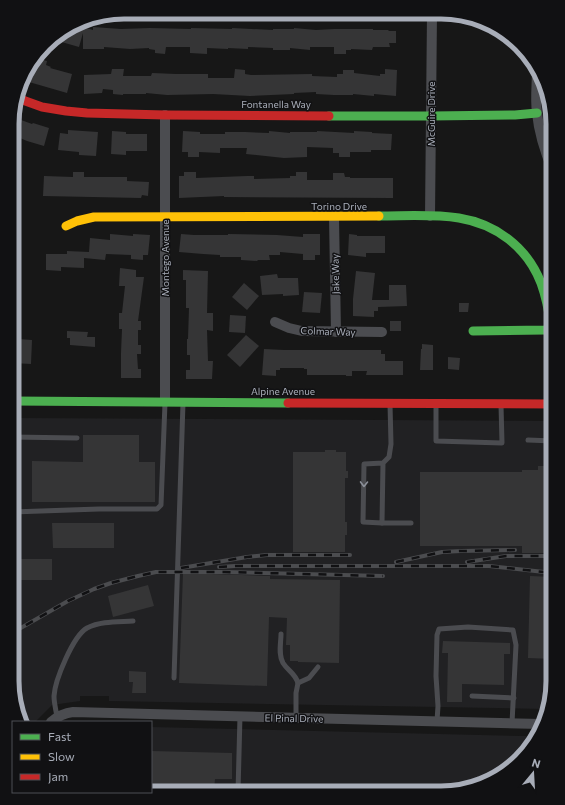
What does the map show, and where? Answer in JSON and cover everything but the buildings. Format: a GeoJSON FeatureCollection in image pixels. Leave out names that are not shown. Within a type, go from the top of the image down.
{"type":"FeatureCollection","features":[{"type":"Feature","properties":{"kind":"street","name":"McGuire Drive"},"geometry":{"type":"LineString","coordinates":[[430,216],[432,19]]}},
{"type":"Feature","properties":{"kind":"street"},"geometry":{"type":"LineString","coordinates":[[537,82],[537,113],[540,134],[546,155]]}},
{"type":"Feature","properties":{"kind":"street","name":"Fontanella Way"},"geometry":{"type":"LineString","coordinates":[[22,100],[42,106],[86,113],[165,115],[431,116],[515,115],[537,113]]}},
{"type":"Feature","properties":{"kind":"street","name":"Montego Avenue"},"geometry":{"type":"LineString","coordinates":[[165,115],[165,402]]}},
{"type":"Feature","properties":{"kind":"street","name":"Torino Drive"},"geometry":{"type":"LineString","coordinates":[[66,226],[77,221],[94,217],[430,216],[468,220],[483,224],[502,234],[517,245],[527,256],[537,273],[546,299]]}},
{"type":"Feature","properties":{"kind":"street","name":"Jake Way"},"geometry":{"type":"LineString","coordinates":[[334,217],[336,332]]}},
{"type":"Feature","properties":{"kind":"street","name":"Colmar Way"},"geometry":{"type":"LineString","coordinates":[[275,322],[289,328],[302,331],[382,332]]}},
{"type":"Feature","properties":{"kind":"street","name":"Torino Drive"},"geometry":{"type":"LineString","coordinates":[[473,331],[546,330]]}},
{"type":"Feature","properties":{"kind":"street","name":"Alpine Avenue"},"geometry":{"type":"LineString","coordinates":[[19,400],[546,404]]}},
{"type":"Feature","properties":{"kind":"street","name":"El Pinal Drive"},"geometry":{"type":"LineString","coordinates":[[54,720],[64,713],[73,712],[536,724]]}},
{"type":"Feature","properties":{"kind":"lane"},"geometry":{"type":"LineString","coordinates":[[19,512],[157,509],[161,505],[165,402]]}},
{"type":"Feature","properties":{"kind":"lane"},"geometry":{"type":"LineString","coordinates":[[174,678],[183,402]]}},
{"type":"Feature","properties":{"kind":"lane"},"geometry":{"type":"LineString","coordinates":[[382,523],[384,464],[389,457],[391,444],[390,403]]}},
{"type":"Feature","properties":{"kind":"lane"},"geometry":{"type":"LineString","coordinates":[[436,403],[436,441],[502,443],[501,404]]}},
{"type":"Feature","properties":{"kind":"lane"},"geometry":{"type":"LineString","coordinates":[[19,437],[77,438]]}},
{"type":"Feature","properties":{"kind":"lane"},"geometry":{"type":"LineString","coordinates":[[528,440],[546,441]]}},
{"type":"Feature","properties":{"kind":"lane"},"geometry":{"type":"LineString","coordinates":[[384,464],[364,464],[363,522],[411,523]]}},
{"type":"Feature","properties":{"kind":"lane"},"geometry":{"type":"LineString","coordinates":[[54,720],[54,696],[60,673],[78,636],[86,628],[98,624],[133,622]]}},
{"type":"Feature","properties":{"kind":"lane"},"geometry":{"type":"LineString","coordinates":[[437,721],[437,635],[439,629],[468,627],[513,630],[516,645],[512,723]]}},
{"type":"Feature","properties":{"kind":"lane"},"geometry":{"type":"LineString","coordinates":[[281,634],[280,654],[283,663],[296,678],[298,684],[296,693],[296,718]]}},
{"type":"Feature","properties":{"kind":"lane"},"geometry":{"type":"LineString","coordinates":[[298,684],[309,678],[318,667]]}},
{"type":"Feature","properties":{"kind":"lane"},"geometry":{"type":"LineString","coordinates":[[472,696],[514,698]]}},
{"type":"Feature","properties":{"kind":"lane"},"geometry":{"type":"LineString","coordinates":[[238,786],[240,716]]}},
{"type":"Feature","properties":{"kind":"shaded area"},"geometry":{"type":"Polygon","coordinates":[[[19,418],[546,421],[546,687],[542,709],[109,701],[109,696],[80,696],[80,701],[52,705],[37,720],[28,721],[21,701],[19,681],[19,418]]]}},
{"type":"Feature","properties":{"kind":"shaded area"},"geometry":{"type":"Polygon","coordinates":[[[152,727],[530,736],[520,750],[517,753],[513,753],[513,757],[499,768],[481,778],[454,785],[152,786],[152,727]]]}},
{"type":"Feature","properties":{"kind":"railway"},"geometry":{"type":"LineString","coordinates":[[396,562],[442,552],[515,550]]}},
{"type":"Feature","properties":{"kind":"railway"},"geometry":{"type":"LineString","coordinates":[[181,568],[267,555],[350,555]]}},
{"type":"Feature","properties":{"kind":"railway"},"geometry":{"type":"LineString","coordinates":[[467,562],[506,556],[546,556]]}},
{"type":"Feature","properties":{"kind":"railway"},"geometry":{"type":"LineString","coordinates":[[219,567],[489,566],[546,572]]}},
{"type":"Feature","properties":{"kind":"railway"},"geometry":{"type":"LineString","coordinates":[[19,629],[68,601],[94,589],[111,583],[156,572],[225,572],[383,576]]}},
{"type":"Feature","properties":{"kind":"traffic: fast"},"geometry":{"type":"LineString","coordinates":[[329,116],[515,115],[537,113]]}},
{"type":"Feature","properties":{"kind":"traffic: fast"},"geometry":{"type":"LineString","coordinates":[[379,216],[439,216],[459,218],[473,221],[498,232],[509,239],[527,258],[541,283],[546,301]]}},
{"type":"Feature","properties":{"kind":"traffic: fast"},"geometry":{"type":"LineString","coordinates":[[473,331],[546,330]]}},
{"type":"Feature","properties":{"kind":"traffic: fast"},"geometry":{"type":"LineString","coordinates":[[19,401],[288,403]]}},
{"type":"Feature","properties":{"kind":"traffic: slow"},"geometry":{"type":"LineString","coordinates":[[66,226],[77,221],[94,217],[379,216]]}},
{"type":"Feature","properties":{"kind":"traffic: jam"},"geometry":{"type":"LineString","coordinates":[[22,100],[42,107],[87,113],[329,116]]}},
{"type":"Feature","properties":{"kind":"traffic: jam"},"geometry":{"type":"LineString","coordinates":[[288,403],[546,404]]}}]}
